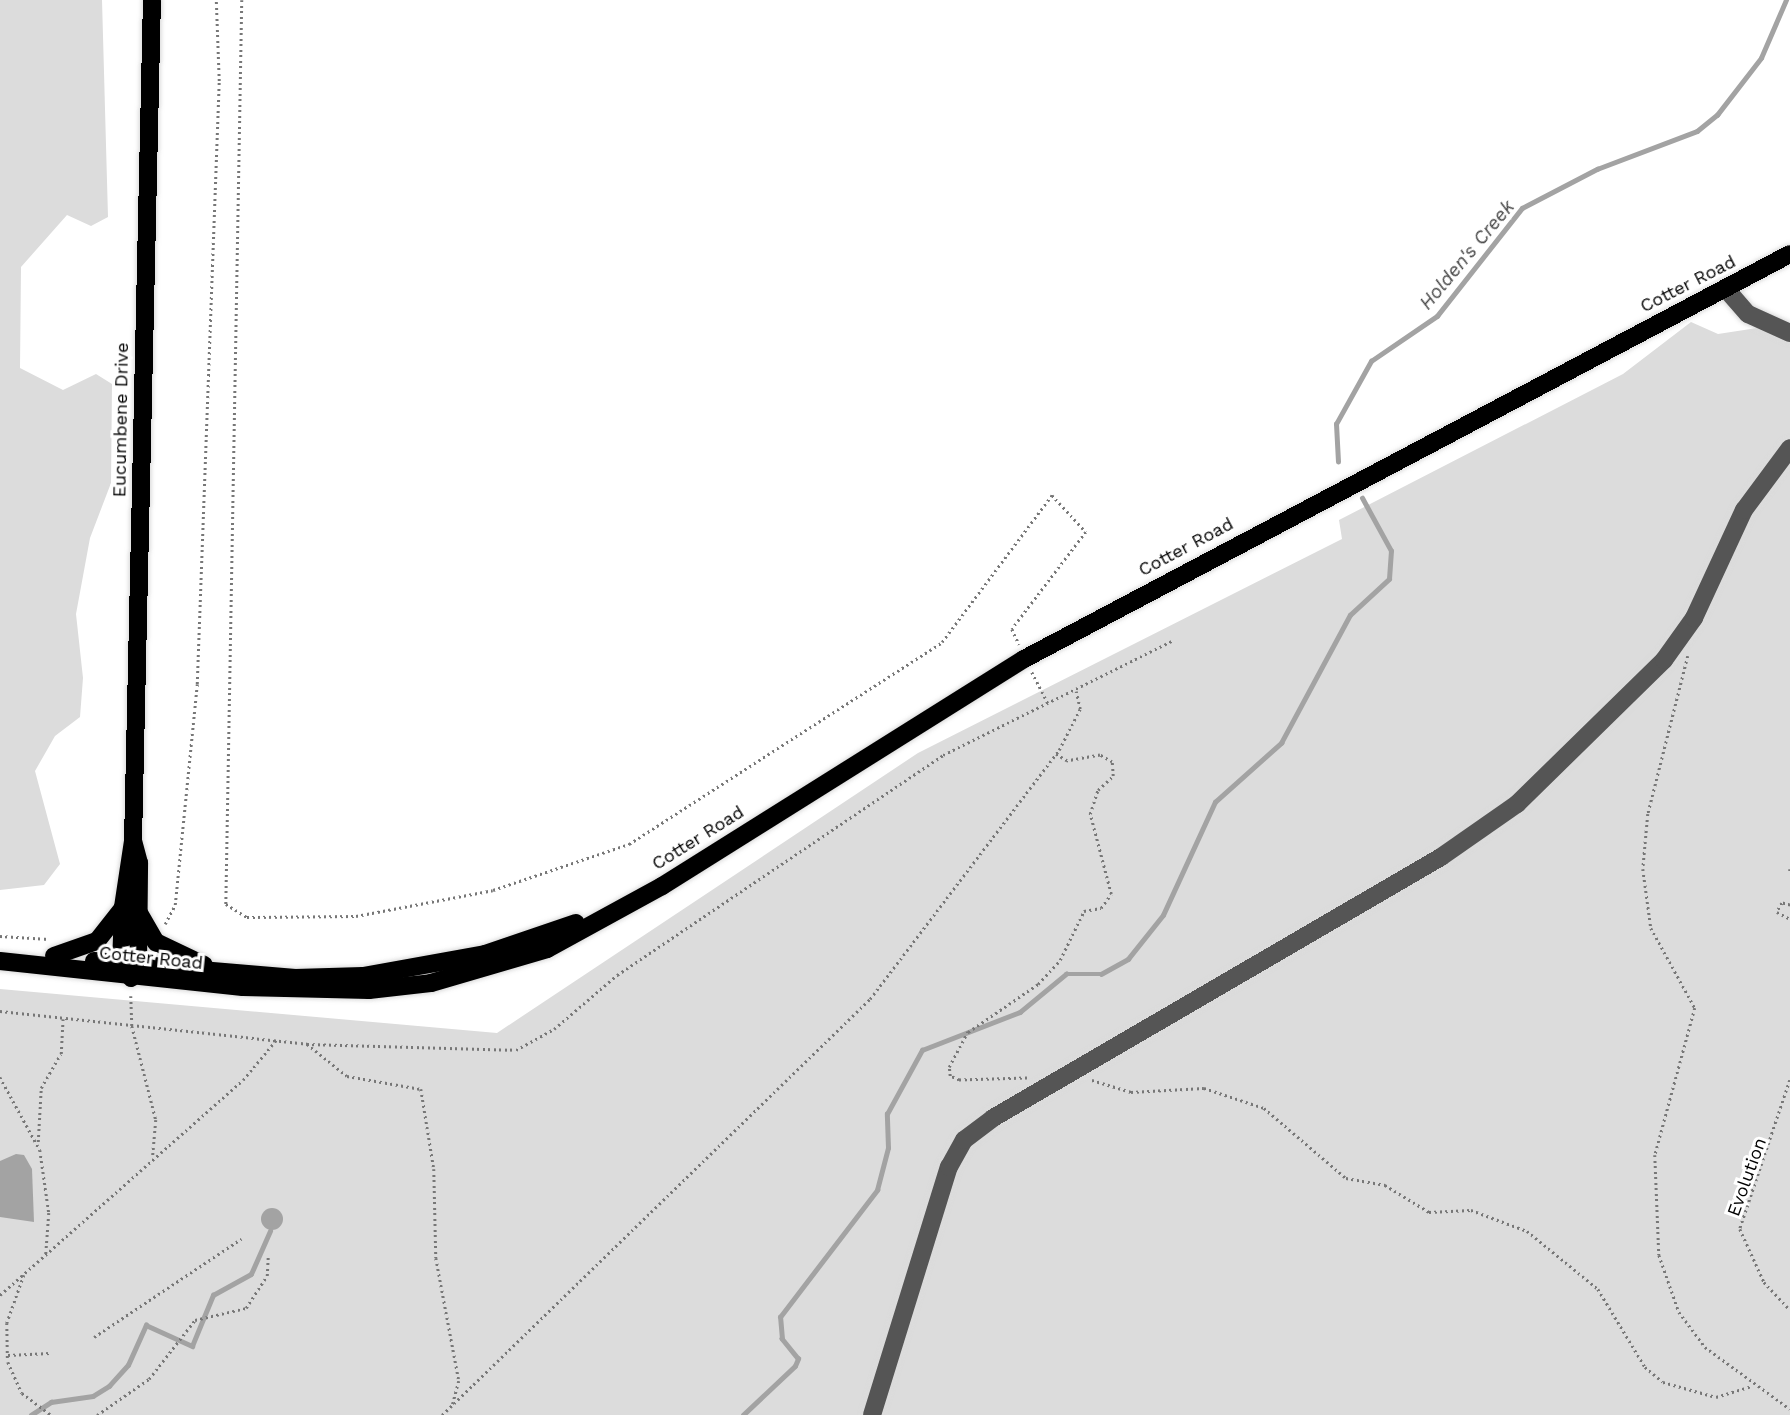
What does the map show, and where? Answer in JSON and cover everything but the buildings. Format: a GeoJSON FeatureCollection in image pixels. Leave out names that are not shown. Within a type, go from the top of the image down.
{"type":"FeatureCollection","features":[{"type":"Feature","properties":{"kind":"main road","name":"Eucumbene Drive"},"geometry":{"type":"LineString","coordinates":[[130,970],[152,0]]}},
{"type":"Feature","properties":{"kind":"main road","name":"Cotter Road"},"geometry":{"type":"LineString","coordinates":[[0,949],[286,991],[431,983],[547,949],[619,909],[1024,659],[1790,254]]}},
{"type":"Feature","properties":{"kind":"main road","name":"Cotter Road"},"geometry":{"type":"LineString","coordinates":[[0,961],[295,978],[430,966],[619,909]]}},
{"type":"Feature","properties":{"kind":"main road"},"geometry":{"type":"LineString","coordinates":[[54,957],[97,940],[131,910],[156,942],[194,964],[295,978]]}},
{"type":"Feature","properties":{"kind":"street"},"geometry":{"type":"LineString","coordinates":[[1726,289],[1748,314],[1790,333]]}},
{"type":"Feature","properties":{"kind":"street"},"geometry":{"type":"LineString","coordinates":[[872,1415],[956,1153],[993,1118],[1069,1077],[1493,822],[1633,693],[1694,618],[1744,510],[1790,448]]}},
{"type":"Feature","properties":{"kind":"path"},"geometry":{"type":"LineString","coordinates":[[156,942],[175,905],[197,684],[219,81],[216,0]]}},
{"type":"Feature","properties":{"kind":"path"},"geometry":{"type":"LineString","coordinates":[[242,0],[226,904],[247,917],[356,916],[493,890],[629,844],[942,642],[1052,495],[1086,533],[1012,629],[1024,659],[1048,704]]}},
{"type":"Feature","properties":{"kind":"path"},"geometry":{"type":"LineString","coordinates":[[1694,618],[1682,695],[1659,764],[1644,843],[1651,928],[1695,1008],[1658,1138],[1654,1210],[1661,1269],[1679,1312],[1705,1347],[1752,1386],[1790,1409]]}},
{"type":"Feature","properties":{"kind":"path"},"geometry":{"type":"LineString","coordinates":[[0,1011],[307,1044],[482,1052],[527,1046],[617,975],[915,773],[998,724],[1076,691],[1172,641]]}},
{"type":"Feature","properties":{"kind":"path"},"geometry":{"type":"LineString","coordinates":[[442,1415],[870,999],[1056,754],[1076,721],[1081,699],[1076,691]]}},
{"type":"Feature","properties":{"kind":"path"},"geometry":{"type":"LineString","coordinates":[[1032,1077],[959,1080],[949,1067],[968,1032],[1028,992],[1060,960],[1084,911],[1109,901],[1110,883],[1090,814],[1098,790],[1113,776],[1112,762],[1100,755],[1068,761],[1056,754]]}},
{"type":"Feature","properties":{"kind":"path"},"geometry":{"type":"LineString","coordinates":[[1790,905],[1782,904],[1777,912],[1790,919]]}},
{"type":"Feature","properties":{"kind":"path"},"geometry":{"type":"LineString","coordinates":[[130,970],[132,1026],[156,1120],[153,1159]]}},
{"type":"Feature","properties":{"kind":"path"},"geometry":{"type":"LineString","coordinates":[[46,1254],[50,1213],[38,1144],[41,1088],[61,1054],[63,1019]]}},
{"type":"Feature","properties":{"kind":"path"},"geometry":{"type":"LineString","coordinates":[[0,1295],[266,1058],[276,1039]]}},
{"type":"Feature","properties":{"kind":"path"},"geometry":{"type":"LineString","coordinates":[[307,1044],[347,1076],[421,1089],[435,1169],[436,1258],[460,1381],[452,1405]]}},
{"type":"Feature","properties":{"kind":"path"},"geometry":{"type":"LineString","coordinates":[[0,1077],[38,1144]]}},
{"type":"Feature","properties":{"kind":"path"},"geometry":{"type":"LineString","coordinates":[[1069,1077],[1130,1092],[1204,1088],[1264,1108],[1346,1178],[1385,1185],[1429,1212],[1472,1210],[1527,1231],[1598,1289],[1646,1367],[1663,1382],[1716,1397],[1752,1386]]}},
{"type":"Feature","properties":{"kind":"path","name":"Evolution"},"geometry":{"type":"LineString","coordinates":[[1790,1080],[1740,1229],[1763,1282],[1790,1310]]}},
{"type":"Feature","properties":{"kind":"path"},"geometry":{"type":"LineString","coordinates":[[94,1337],[241,1239]]}},
{"type":"Feature","properties":{"kind":"path"},"geometry":{"type":"LineString","coordinates":[[97,1415],[149,1379],[195,1320],[246,1308],[265,1281],[268,1256]]}},
{"type":"Feature","properties":{"kind":"path"},"geometry":{"type":"LineString","coordinates":[[28,1270],[13,1296],[7,1356],[22,1393],[51,1415]]}},
{"type":"Feature","properties":{"kind":"path"},"geometry":{"type":"LineString","coordinates":[[7,1356],[50,1353]]}},
{"type":"Feature","properties":{"kind":"shaded area"},"geometry":{"type":"Polygon","coordinates":[[[0,0],[102,0],[108,217],[91,226],[67,215],[21,267],[20,368],[63,390],[96,374],[112,384],[111,483],[90,538],[76,614],[83,678],[80,717],[55,736],[35,771],[60,864],[44,885],[0,890],[0,0]]]}},
{"type":"Feature","properties":{"kind":"shaded area"},"geometry":{"type":"Polygon","coordinates":[[[1691,322],[1718,334],[1790,323],[1790,1415],[0,1415],[0,989],[497,1033],[918,753],[1342,539],[1339,520],[1623,374],[1691,322]]]}},
{"type":"Feature","properties":{"kind":"shaded area"},"geometry":{"type":"Polygon","coordinates":[[[16,1154],[24,1155],[32,1169],[34,1222],[0,1217],[0,1161],[16,1154]]]}},
{"type":"Feature","properties":{"kind":"shaded area"},"geometry":{"type":"Polygon","coordinates":[[[272,1208],[280,1211],[283,1219],[280,1227],[272,1230],[264,1227],[261,1219],[264,1211],[272,1208]]]}},
{"type":"Feature","properties":{"kind":"waterway","name":"Holden's Creek"},"geometry":{"type":"LineString","coordinates":[[1338,462],[1336,424],[1371,361],[1437,316],[1522,208],[1597,169],[1697,131],[1717,115],[1761,58],[1786,0]]}},
{"type":"Feature","properties":{"kind":"waterway","name":"Holden's Creek"},"geometry":{"type":"LineString","coordinates":[[743,1415],[795,1366],[798,1359],[782,1339],[780,1317],[877,1190],[888,1148],[887,1114],[922,1050],[1020,1012],[1066,974],[1101,974],[1128,959],[1163,915],[1215,802],[1281,743],[1350,615],[1389,579],[1391,551],[1362,498]]}},
{"type":"Feature","properties":{"kind":"waterway"},"geometry":{"type":"LineString","coordinates":[[31,1415],[51,1402],[93,1396],[109,1386],[128,1365],[146,1325],[192,1346],[213,1295],[251,1274],[270,1231]]}}]}
